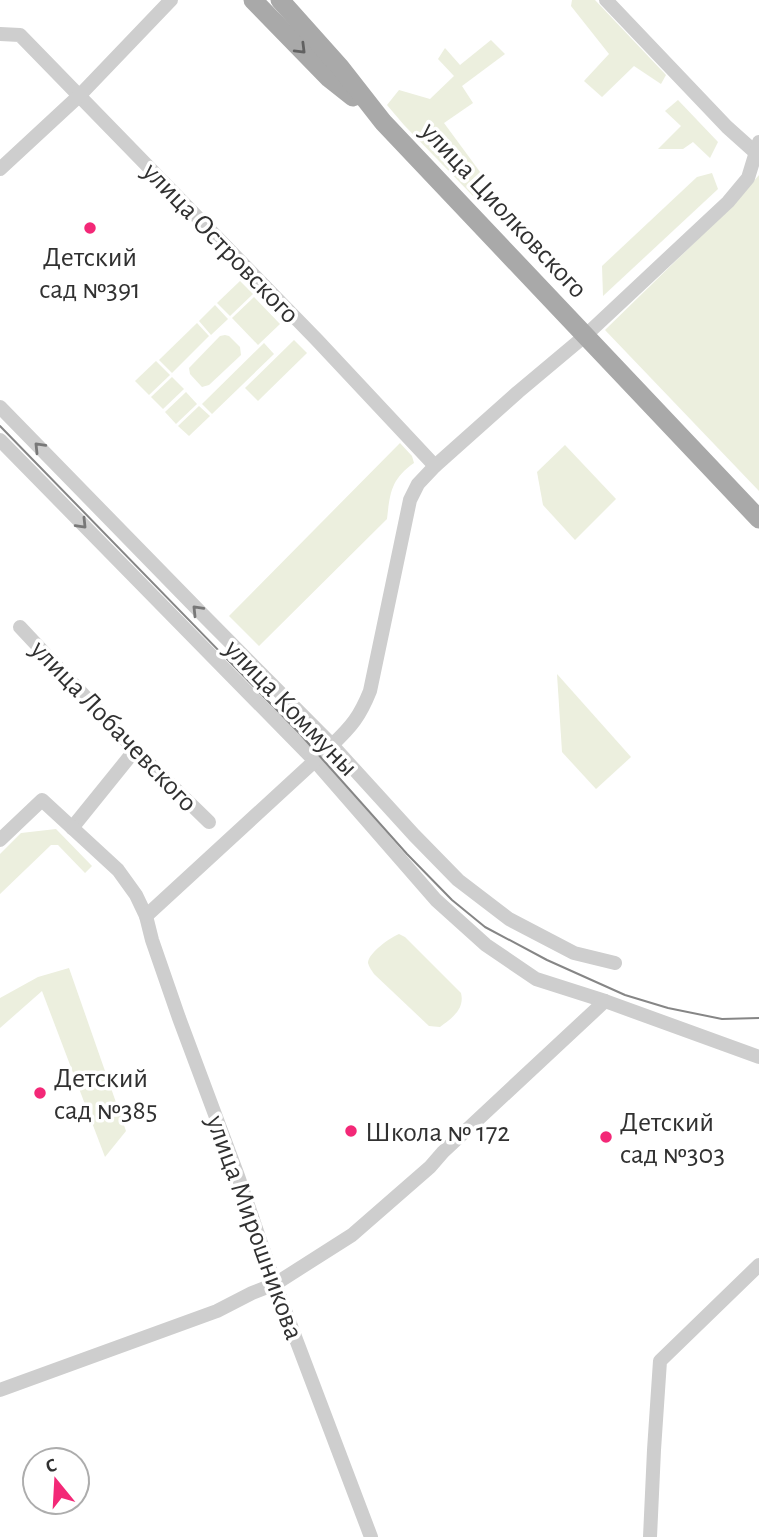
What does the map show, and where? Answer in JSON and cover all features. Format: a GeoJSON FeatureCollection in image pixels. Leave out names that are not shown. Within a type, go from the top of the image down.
{"type":"FeatureCollection","features":[{"type":"Feature","properties":{"kind":"main road","name":"улица Циолковского"},"geometry":{"type":"LineString","coordinates":[[253,0],[329,78],[383,122]]}},
{"type":"Feature","properties":{"kind":"main road","name":"улица Циолковского"},"geometry":{"type":"LineString","coordinates":[[280,0],[340,67],[383,122],[759,519]]}},
{"type":"Feature","properties":{"kind":"street"},"geometry":{"type":"LineString","coordinates":[[0,169],[80,96],[171,0]]}},
{"type":"Feature","properties":{"kind":"street"},"geometry":{"type":"LineString","coordinates":[[146,916],[353,725],[370,691],[410,500],[418,484],[518,392],[586,335],[728,202],[748,177],[758,147],[727,127],[606,0]]}},
{"type":"Feature","properties":{"kind":"street","name":"улица Островского"},"geometry":{"type":"LineString","coordinates":[[0,34],[20,35],[317,340],[435,466]]}},
{"type":"Feature","properties":{"kind":"street","name":"улица Коммуны"},"geometry":{"type":"LineString","coordinates":[[0,407],[206,618],[324,752],[436,900],[486,945],[536,979],[759,1057]]}},
{"type":"Feature","properties":{"kind":"street","name":"улица Коммуны"},"geometry":{"type":"LineString","coordinates":[[0,440],[324,752],[405,826],[458,880],[509,919],[574,953],[615,963]]}},
{"type":"Feature","properties":{"kind":"street","name":"улица Лобачевского"},"geometry":{"type":"LineString","coordinates":[[20,626],[135,750],[209,822]]}},
{"type":"Feature","properties":{"kind":"street"},"geometry":{"type":"LineString","coordinates":[[72,828],[135,750]]}},
{"type":"Feature","properties":{"kind":"street","name":"улица Мирошникова"},"geometry":{"type":"LineString","coordinates":[[0,839],[43,800],[118,870],[136,895],[146,916],[152,940],[275,1284],[371,1537]]}},
{"type":"Feature","properties":{"kind":"street"},"geometry":{"type":"LineString","coordinates":[[0,1390],[217,1311],[275,1284],[352,1235],[430,1167],[605,1001]]}},
{"type":"Feature","properties":{"kind":"street"},"geometry":{"type":"LineString","coordinates":[[650,1537],[660,1361],[759,1265]]}},
{"type":"Feature","properties":{"kind":"green space"},"geometry":{"type":"Polygon","coordinates":[[[572,0],[595,0],[666,75],[661,84],[634,66],[602,97],[584,81],[609,54],[571,6],[572,0]]]}},
{"type":"Feature","properties":{"kind":"green space"},"geometry":{"type":"Polygon","coordinates":[[[491,40],[505,54],[462,86],[473,103],[444,123],[483,176],[473,196],[387,105],[399,90],[430,99],[454,76],[438,59],[445,48],[460,65],[491,40]]]}},
{"type":"Feature","properties":{"kind":"green space"},"geometry":{"type":"Polygon","coordinates":[[[678,100],[718,142],[710,158],[693,142],[683,149],[658,149],[681,126],[665,111],[678,100]]]}},
{"type":"Feature","properties":{"kind":"green space"},"geometry":{"type":"Polygon","coordinates":[[[712,173],[718,189],[603,296],[602,266],[697,177],[712,173]]]}},
{"type":"Feature","properties":{"kind":"green space"},"geometry":{"type":"Polygon","coordinates":[[[759,175],[759,491],[605,330],[735,203],[759,175]]]}},
{"type":"Feature","properties":{"kind":"green space"},"geometry":{"type":"Polygon","coordinates":[[[240,281],[253,294],[230,316],[217,303],[240,281]]]}},
{"type":"Feature","properties":{"kind":"green space"},"geometry":{"type":"Polygon","coordinates":[[[254,297],[280,324],[258,345],[232,318],[254,297]]]}},
{"type":"Feature","properties":{"kind":"green space"},"geometry":{"type":"Polygon","coordinates":[[[215,305],[228,319],[211,335],[199,321],[215,305]]]}},
{"type":"Feature","properties":{"kind":"green space"},"geometry":{"type":"Polygon","coordinates":[[[197,323],[209,336],[172,373],[159,360],[197,323]]]}},
{"type":"Feature","properties":{"kind":"green space"},"geometry":{"type":"Polygon","coordinates":[[[225,335],[240,347],[241,355],[209,385],[202,387],[190,374],[189,368],[220,336],[225,335]]]}},
{"type":"Feature","properties":{"kind":"green space"},"geometry":{"type":"Polygon","coordinates":[[[294,340],[307,353],[258,401],[245,388],[294,340]]]}},
{"type":"Feature","properties":{"kind":"green space"},"geometry":{"type":"Polygon","coordinates":[[[264,343],[274,354],[212,414],[202,404],[264,343]]]}},
{"type":"Feature","properties":{"kind":"green space"},"geometry":{"type":"Polygon","coordinates":[[[156,361],[170,375],[149,395],[135,381],[156,361]]]}},
{"type":"Feature","properties":{"kind":"green space"},"geometry":{"type":"Polygon","coordinates":[[[172,377],[184,389],[163,409],[151,397],[172,377]]]}},
{"type":"Feature","properties":{"kind":"green space"},"geometry":{"type":"Polygon","coordinates":[[[186,392],[197,404],[176,424],[165,412],[186,392]]]}},
{"type":"Feature","properties":{"kind":"green space"},"geometry":{"type":"Polygon","coordinates":[[[199,406],[210,416],[189,436],[178,426],[199,406]]]}},
{"type":"Feature","properties":{"kind":"green space"},"geometry":{"type":"Polygon","coordinates":[[[400,443],[412,456],[414,463],[400,475],[393,487],[387,519],[259,646],[229,616],[400,443]]]}},
{"type":"Feature","properties":{"kind":"green space"},"geometry":{"type":"Polygon","coordinates":[[[565,445],[616,499],[575,540],[543,505],[537,472],[565,445]]]}},
{"type":"Feature","properties":{"kind":"green space"},"geometry":{"type":"Polygon","coordinates":[[[557,674],[631,757],[596,789],[562,752],[557,674]]]}},
{"type":"Feature","properties":{"kind":"green space"},"geometry":{"type":"Polygon","coordinates":[[[56,829],[92,866],[85,873],[58,845],[51,845],[0,894],[0,854],[21,833],[56,829]]]}},
{"type":"Feature","properties":{"kind":"green space"},"geometry":{"type":"Polygon","coordinates":[[[399,934],[461,993],[459,1008],[453,1017],[440,1027],[429,1026],[374,974],[369,966],[369,959],[376,950],[399,934]]]}},
{"type":"Feature","properties":{"kind":"green space"},"geometry":{"type":"Polygon","coordinates":[[[69,968],[126,1131],[105,1157],[42,991],[0,1028],[0,998],[38,977],[69,968]]]}},
{"type":"Feature","properties":{"kind":"tram line"},"geometry":{"type":"LineString","coordinates":[[0,426],[300,734],[407,854],[452,900],[485,927],[547,960],[625,995],[668,1008],[722,1019],[759,1018]]}},
{"type":"Feature","properties":{"kind":"place","name":"Детский сад №391"},"geometry":{"type":"Point","coordinates":[90,228]}},
{"type":"Feature","properties":{"kind":"place","name":"Детский сад №385"},"geometry":{"type":"Point","coordinates":[40,1093]}},
{"type":"Feature","properties":{"kind":"place","name":"Школа № 172"},"geometry":{"type":"Point","coordinates":[351,1131]}},
{"type":"Feature","properties":{"kind":"place","name":"Детский сад №303"},"geometry":{"type":"Point","coordinates":[606,1137]}}]}
